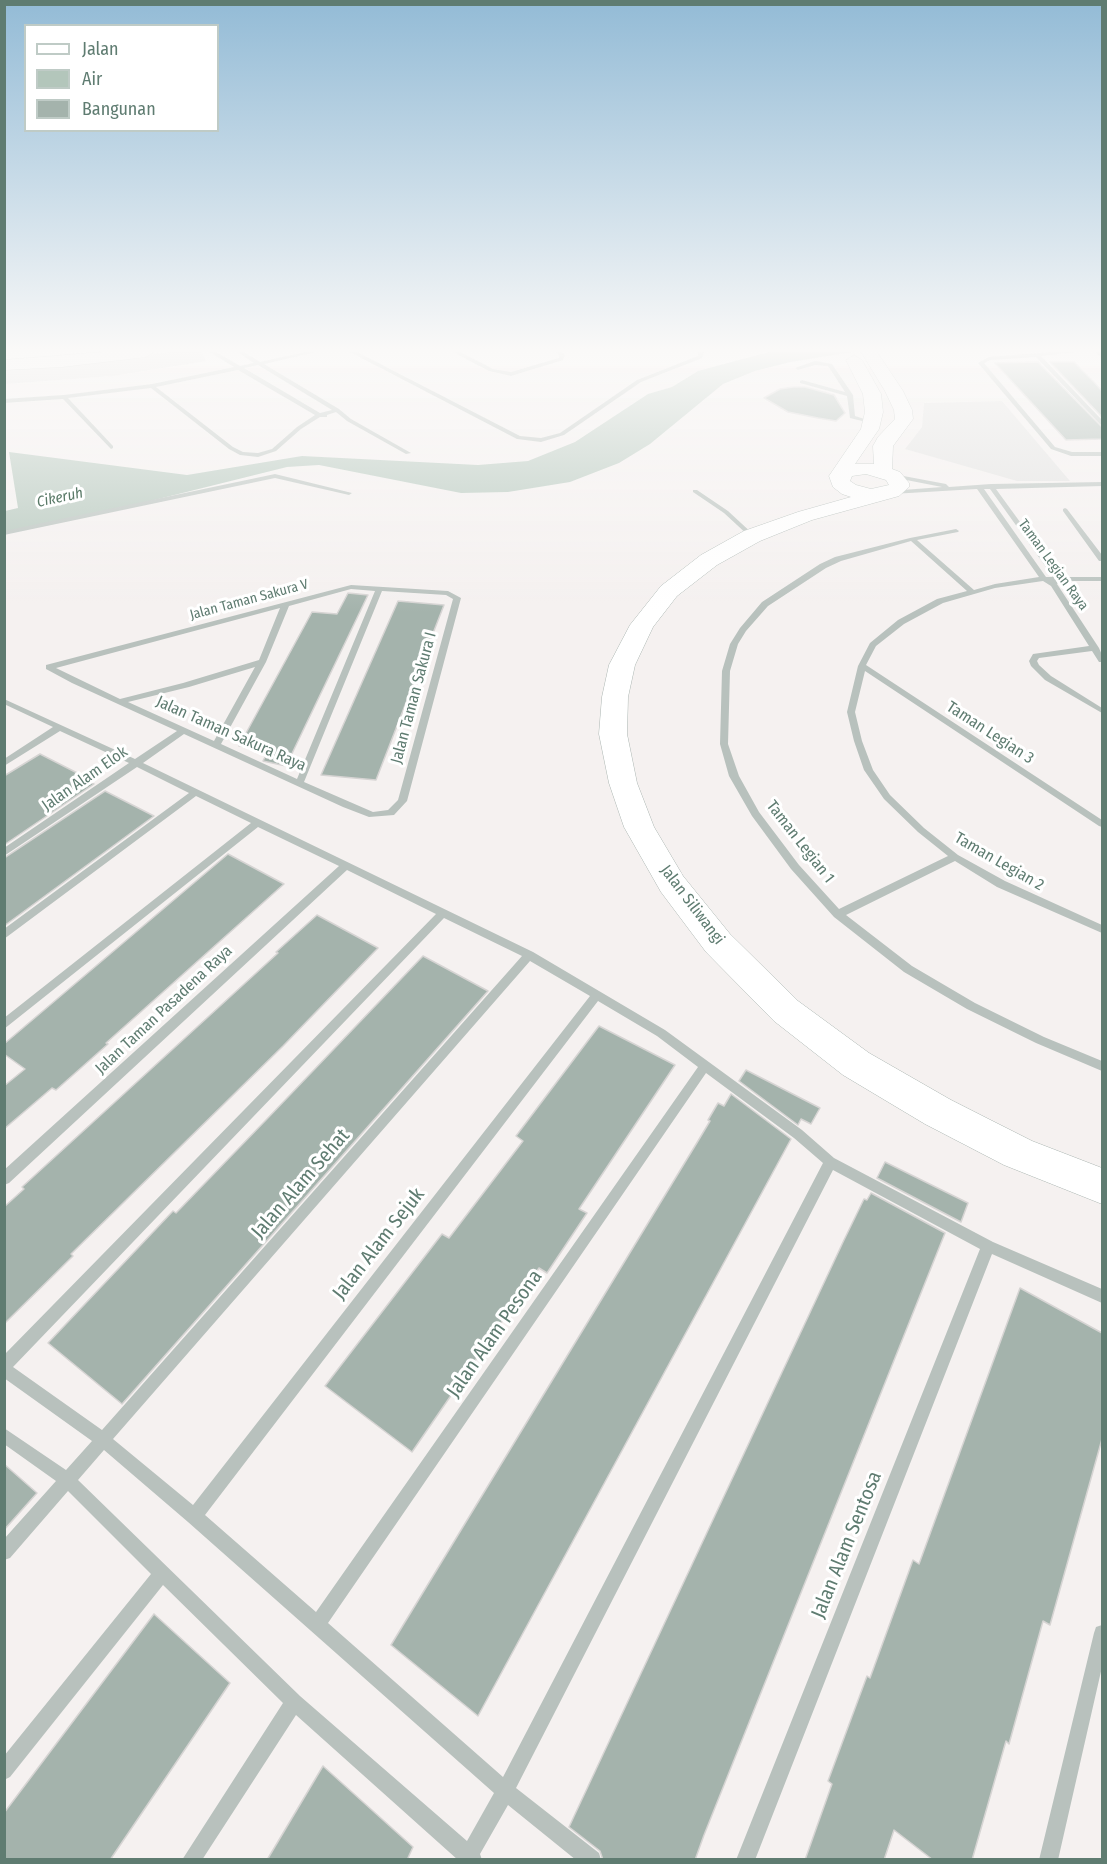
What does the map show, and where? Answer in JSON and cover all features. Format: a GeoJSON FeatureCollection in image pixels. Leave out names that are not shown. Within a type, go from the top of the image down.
{"type":"FeatureCollection","features":[{"type":"Feature","properties":{"kind":"main road","name":"Jalan Siliwangi"},"geometry":{"type":"LineString","coordinates":[[805,516],[835,501],[843,480],[845,464],[861,439]]}},
{"type":"Feature","properties":{"kind":"main road"},"geometry":{"type":"LineString","coordinates":[[886,484],[883,446],[889,439]]}},
{"type":"Feature","properties":{"kind":"main road"},"geometry":{"type":"LineString","coordinates":[[883,446],[895,460],[925,480]]}},
{"type":"Feature","properties":{"kind":"main road"},"geometry":{"type":"LineString","coordinates":[[843,480],[859,468],[886,484]]}},
{"type":"Feature","properties":{"kind":"main road","name":"Jalan Siliwangi"},"geometry":{"type":"LineString","coordinates":[[886,484],[752,536],[709,560],[669,591],[642,625],[622,665],[615,697],[613,734],[622,783],[639,827],[672,884],[718,943],[786,1011],[856,1064],[938,1112],[1018,1153],[1102,1186]]}},
{"type":"Feature","properties":{"kind":"street"},"geometry":{"type":"LineString","coordinates":[[103,439],[111,447]]}},
{"type":"Feature","properties":{"kind":"street"},"geometry":{"type":"LineString","coordinates":[[220,439],[242,454],[258,455],[274,450],[287,439]]}},
{"type":"Feature","properties":{"kind":"street"},"geometry":{"type":"LineString","coordinates":[[383,439],[408,453]]}},
{"type":"Feature","properties":{"kind":"street"},"geometry":{"type":"LineString","coordinates":[[1043,439],[1062,453],[1102,454]]}},
{"type":"Feature","properties":{"kind":"street"},"geometry":{"type":"LineString","coordinates":[[4,533],[265,477],[285,476],[349,493]]}},
{"type":"Feature","properties":{"kind":"street"},"geometry":{"type":"LineString","coordinates":[[886,484],[925,480],[953,488]]}},
{"type":"Feature","properties":{"kind":"street"},"geometry":{"type":"LineString","coordinates":[[886,484],[953,488],[1102,484]]}},
{"type":"Feature","properties":{"kind":"street"},"geometry":{"type":"LineString","coordinates":[[991,486],[1056,582],[1102,579]]}},
{"type":"Feature","properties":{"kind":"street","name":"Taman Legian Raya"},"geometry":{"type":"LineString","coordinates":[[979,487],[1044,579],[1056,582],[1102,660]]}},
{"type":"Feature","properties":{"kind":"street"},"geometry":{"type":"LineString","coordinates":[[695,491],[726,513],[752,536]]}},
{"type":"Feature","properties":{"kind":"street"},"geometry":{"type":"LineString","coordinates":[[1065,510],[1102,559]]}},
{"type":"Feature","properties":{"kind":"street","name":"Taman Legian 1"},"geometry":{"type":"LineString","coordinates":[[956,531],[912,539],[838,559],[823,566],[765,604],[734,644],[726,671],[724,744],[734,776],[755,814],[778,845],[838,914],[908,969],[971,1006],[1040,1040],[1102,1066]]}},
{"type":"Feature","properties":{"kind":"street"},"geometry":{"type":"LineString","coordinates":[[912,539],[972,591]]}},
{"type":"Feature","properties":{"kind":"street"},"geometry":{"type":"LineString","coordinates":[[1018,541],[1030,541]]}},
{"type":"Feature","properties":{"kind":"street","name":"Taman Legian 2"},"geometry":{"type":"LineString","coordinates":[[1044,579],[972,591],[940,601],[901,622],[873,645],[862,666],[851,712],[858,741],[869,770],[887,797],[921,830],[955,857],[1018,893],[1102,929]]}},
{"type":"Feature","properties":{"kind":"street","name":"Jalan Taman Sakura V"},"geometry":{"type":"LineString","coordinates":[[49,667],[351,587],[448,593],[457,598]]}},
{"type":"Feature","properties":{"kind":"street"},"geometry":{"type":"LineString","coordinates":[[300,782],[379,589]]}},
{"type":"Feature","properties":{"kind":"street","name":"Jalan Taman Sakura I"},"geometry":{"type":"LineString","coordinates":[[401,806],[457,598]]}},
{"type":"Feature","properties":{"kind":"street"},"geometry":{"type":"LineString","coordinates":[[217,744],[262,662],[286,603]]}},
{"type":"Feature","properties":{"kind":"street"},"geometry":{"type":"LineString","coordinates":[[1095,648],[1036,656],[1033,661],[1035,666],[1048,678],[1102,711]]}},
{"type":"Feature","properties":{"kind":"street"},"geometry":{"type":"LineString","coordinates":[[122,701],[262,662]]}},
{"type":"Feature","properties":{"kind":"street","name":"Taman Legian 3"},"geometry":{"type":"LineString","coordinates":[[862,666],[1102,825]]}},
{"type":"Feature","properties":{"kind":"street","name":"Jalan Taman Sakura Raya"},"geometry":{"type":"LineString","coordinates":[[49,667],[372,815],[391,813],[401,806]]}},
{"type":"Feature","properties":{"kind":"street"},"geometry":{"type":"LineString","coordinates":[[4,701],[258,822],[529,956],[662,1033],[798,1134],[830,1162],[988,1246],[1102,1296]]}},
{"type":"Feature","properties":{"kind":"street"},"geometry":{"type":"LineString","coordinates":[[4,763],[58,728]]}},
{"type":"Feature","properties":{"kind":"street","name":"Jalan Alam Elok"},"geometry":{"type":"LineString","coordinates":[[4,853],[183,730]]}},
{"type":"Feature","properties":{"kind":"street"},"geometry":{"type":"LineString","coordinates":[[4,935],[196,792]]}},
{"type":"Feature","properties":{"kind":"street"},"geometry":{"type":"LineString","coordinates":[[4,1025],[258,822]]}},
{"type":"Feature","properties":{"kind":"street"},"geometry":{"type":"LineString","coordinates":[[838,914],[955,857]]}},
{"type":"Feature","properties":{"kind":"street","name":"Jalan Taman Pasadena Raya"},"geometry":{"type":"LineString","coordinates":[[4,1179],[346,866]]}},
{"type":"Feature","properties":{"kind":"street"},"geometry":{"type":"LineString","coordinates":[[442,914],[4,1367],[102,1439],[194,1516],[505,1791],[592,1860]]}},
{"type":"Feature","properties":{"kind":"street","name":"Jalan Alam Sehat"},"geometry":{"type":"LineString","coordinates":[[4,1552],[529,956]]}},
{"type":"Feature","properties":{"kind":"street","name":"Jalan Alam Sejuk"},"geometry":{"type":"LineString","coordinates":[[194,1516],[596,996]]}},
{"type":"Feature","properties":{"kind":"street","name":"Jalan Alam Pesona"},"geometry":{"type":"LineString","coordinates":[[317,1625],[704,1066]]}},
{"type":"Feature","properties":{"kind":"street"},"geometry":{"type":"LineString","coordinates":[[4,1435],[66,1479],[294,1702],[470,1858],[830,1162]]}},
{"type":"Feature","properties":{"kind":"street","name":"Jalan Alam Sentosa"},"geometry":{"type":"LineString","coordinates":[[745,1860],[988,1246]]}},
{"type":"Feature","properties":{"kind":"street"},"geometry":{"type":"LineString","coordinates":[[4,1771],[162,1573]]}},
{"type":"Feature","properties":{"kind":"street"},"geometry":{"type":"LineString","coordinates":[[1048,1860],[1102,1633]]}},
{"type":"Feature","properties":{"kind":"street"},"geometry":{"type":"LineString","coordinates":[[191,1860],[294,1702]]}},
{"type":"Feature","properties":{"kind":"shaded area"},"geometry":{"type":"Polygon","coordinates":[[[913,439],[1034,439],[1070,481],[1017,481],[905,449],[913,439]]]}},
{"type":"Feature","properties":{"kind":"water","name":"Cikeruh"},"geometry":{"type":"Polygon","coordinates":[[[580,439],[656,439],[619,463],[570,482],[508,492],[461,493],[319,465],[287,467],[94,515],[5,533],[5,511],[18,508],[9,452],[187,475],[302,456],[478,465],[528,461],[580,439]]]}},
{"type":"Feature","properties":{"kind":"building"},"geometry":{"type":"Polygon","coordinates":[[[348,593],[368,595],[286,766],[263,761],[269,749],[239,746],[312,612],[337,614],[348,593]]]}},
{"type":"Feature","properties":{"kind":"building"},"geometry":{"type":"Polygon","coordinates":[[[398,601],[444,605],[376,780],[321,775],[398,601]]]}},
{"type":"Feature","properties":{"kind":"building"},"geometry":{"type":"Polygon","coordinates":[[[40,754],[94,784],[4,845],[4,776],[40,754]]]}},
{"type":"Feature","properties":{"kind":"building"},"geometry":{"type":"Polygon","coordinates":[[[105,791],[154,816],[4,926],[4,858],[105,791]]]}},
{"type":"Feature","properties":{"kind":"building"},"geometry":{"type":"Polygon","coordinates":[[[228,854],[284,884],[56,1090],[52,1088],[4,1129],[4,1086],[25,1069],[4,1054],[4,1044],[228,854]]]}},
{"type":"Feature","properties":{"kind":"building"},"geometry":{"type":"Polygon","coordinates":[[[317,915],[378,948],[283,1046],[71,1254],[73,1256],[4,1324],[4,1207],[24,1189],[22,1187],[317,915]]]}},
{"type":"Feature","properties":{"kind":"building"},"geometry":{"type":"Polygon","coordinates":[[[423,956],[488,991],[122,1404],[48,1343],[173,1211],[176,1213],[423,956]]]}},
{"type":"Feature","properties":{"kind":"building"},"geometry":{"type":"Polygon","coordinates":[[[599,1026],[675,1065],[579,1209],[587,1213],[547,1273],[539,1268],[412,1452],[325,1386],[442,1234],[449,1238],[523,1141],[516,1136],[599,1026]]]}},
{"type":"Feature","properties":{"kind":"building"},"geometry":{"type":"Polygon","coordinates":[[[746,1070],[820,1108],[811,1124],[801,1119],[798,1125],[739,1081],[746,1070]]]}},
{"type":"Feature","properties":{"kind":"building"},"geometry":{"type":"Polygon","coordinates":[[[731,1094],[791,1139],[478,1716],[391,1645],[698,1141],[718,1103],[724,1106],[731,1094]]]}},
{"type":"Feature","properties":{"kind":"building"},"geometry":{"type":"Polygon","coordinates":[[[885,1162],[968,1203],[961,1222],[877,1178],[885,1162]]]}},
{"type":"Feature","properties":{"kind":"building"},"geometry":{"type":"Polygon","coordinates":[[[871,1193],[945,1233],[695,1860],[603,1860],[600,1851],[569,1827],[844,1240],[864,1199],[867,1200],[871,1193]]]}},
{"type":"Feature","properties":{"kind":"building"},"geometry":{"type":"Polygon","coordinates":[[[1020,1288],[1102,1333],[1102,1439],[1050,1625],[1043,1621],[1009,1744],[1006,1741],[972,1860],[933,1860],[894,1830],[884,1860],[805,1860],[832,1784],[828,1781],[867,1676],[870,1678],[913,1560],[919,1564],[1020,1288]]]}},
{"type":"Feature","properties":{"kind":"building"},"geometry":{"type":"Polygon","coordinates":[[[4,1464],[37,1493],[4,1530],[4,1464]]]}},
{"type":"Feature","properties":{"kind":"building"},"geometry":{"type":"Polygon","coordinates":[[[154,1614],[230,1683],[110,1860],[4,1860],[4,1813],[154,1614]]]}},
{"type":"Feature","properties":{"kind":"building"},"geometry":{"type":"Polygon","coordinates":[[[323,1766],[413,1847],[407,1860],[267,1860],[323,1766]]]}}]}
